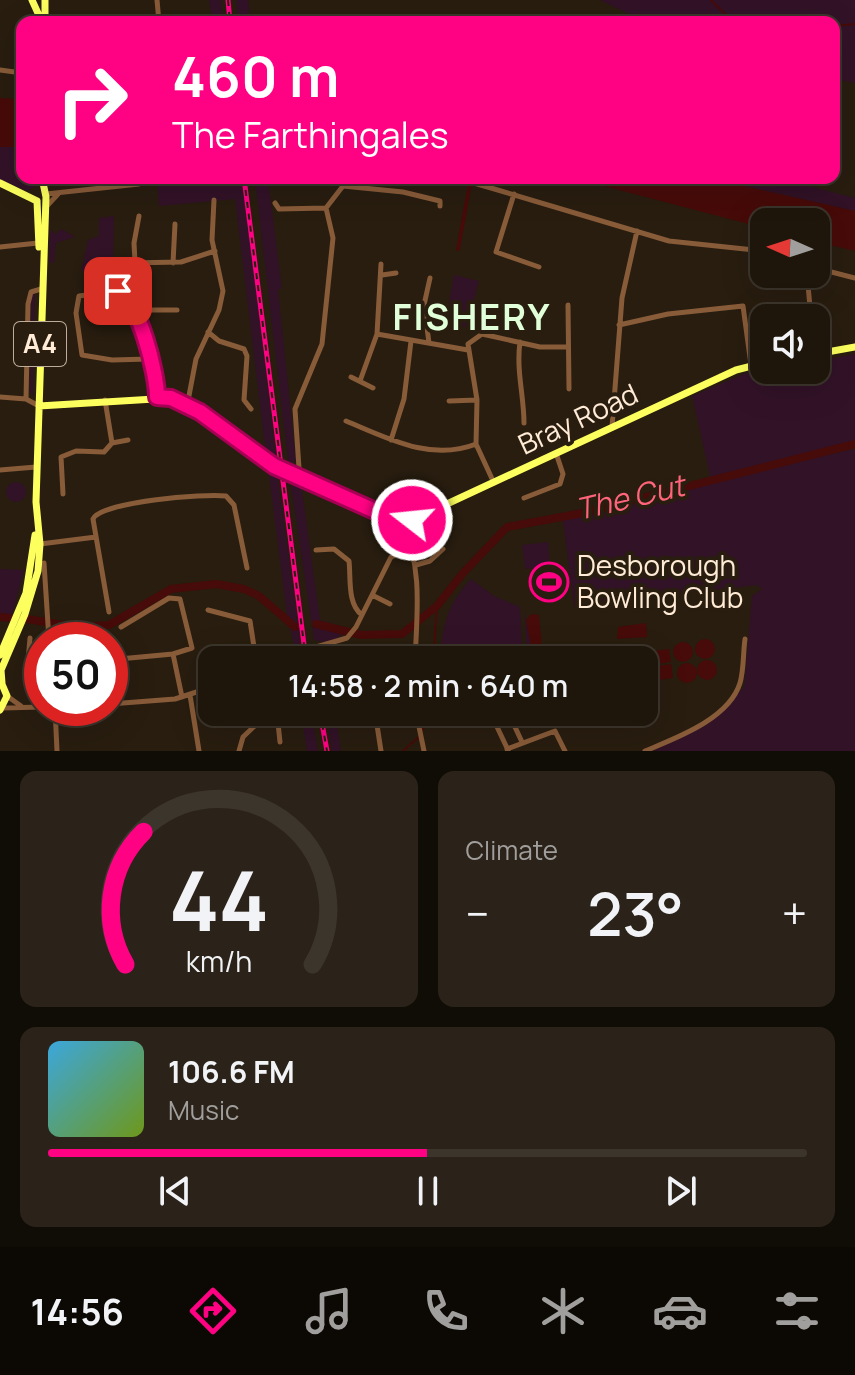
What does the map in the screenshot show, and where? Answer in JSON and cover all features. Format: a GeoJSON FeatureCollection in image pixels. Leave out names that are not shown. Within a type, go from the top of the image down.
{"type":"FeatureCollection","features":[{"type":"Feature","properties":{"kind":"main road"},"geometry":{"type":"LineString","coordinates":[[33,1],[45,0]]}},
{"type":"Feature","properties":{"kind":"main road"},"geometry":{"type":"LineString","coordinates":[[0,183],[41,198]]}},
{"type":"Feature","properties":{"kind":"main road","name":"A4"},"geometry":{"type":"LineString","coordinates":[[41,270],[42,184]]}},
{"type":"Feature","properties":{"kind":"main road","name":"A4"},"geometry":{"type":"LineString","coordinates":[[22,614],[37,528],[41,198]]}},
{"type":"Feature","properties":{"kind":"main road"},"geometry":{"type":"LineString","coordinates":[[830,351],[855,347]]}},
{"type":"Feature","properties":{"kind":"main road","name":"Bray Road"},"geometry":{"type":"LineString","coordinates":[[402,517],[449,503],[750,365]]}},
{"type":"Feature","properties":{"kind":"main road"},"geometry":{"type":"LineString","coordinates":[[39,406],[157,397],[187,406],[269,461],[293,468],[297,474],[402,517]]}},
{"type":"Feature","properties":{"kind":"main road","name":"A4"},"geometry":{"type":"LineString","coordinates":[[0,655],[22,614],[38,571],[40,544],[37,528]]}},
{"type":"Feature","properties":{"kind":"main road"},"geometry":{"type":"LineString","coordinates":[[31,572],[40,544]]}},
{"type":"Feature","properties":{"kind":"main road","name":"A4"},"geometry":{"type":"LineString","coordinates":[[7,696],[1,682],[1,670],[17,624]]}},
{"type":"Feature","properties":{"kind":"main road"},"geometry":{"type":"LineString","coordinates":[[1,709],[7,696]]}},
{"type":"Feature","properties":{"kind":"street"},"geometry":{"type":"LineString","coordinates":[[41,198],[59,192],[139,184]]}},
{"type":"Feature","properties":{"kind":"street"},"geometry":{"type":"LineString","coordinates":[[478,184],[682,244],[750,250]]}},
{"type":"Feature","properties":{"kind":"street"},"geometry":{"type":"LineString","coordinates":[[326,208],[343,186],[403,192],[440,201],[440,206]]}},
{"type":"Feature","properties":{"kind":"street"},"geometry":{"type":"LineString","coordinates":[[41,198],[59,192]]}},
{"type":"Feature","properties":{"kind":"street"},"geometry":{"type":"LineString","coordinates":[[514,194],[496,252],[539,267]]}},
{"type":"Feature","properties":{"kind":"street"},"geometry":{"type":"LineString","coordinates":[[187,406],[196,359],[219,310],[223,291],[212,235],[214,200]]}},
{"type":"Feature","properties":{"kind":"street"},"geometry":{"type":"LineString","coordinates":[[275,203],[279,209],[326,208]]}},
{"type":"Feature","properties":{"kind":"street"},"geometry":{"type":"LineString","coordinates":[[297,474],[295,409],[322,344],[333,238],[326,208]]}},
{"type":"Feature","properties":{"kind":"street"},"geometry":{"type":"LineString","coordinates":[[135,262],[139,216]]}},
{"type":"Feature","properties":{"kind":"street"},"geometry":{"type":"LineString","coordinates":[[173,263],[175,224]]}},
{"type":"Feature","properties":{"kind":"street"},"geometry":{"type":"LineString","coordinates":[[612,427],[619,325],[637,231]]}},
{"type":"Feature","properties":{"kind":"street"},"geometry":{"type":"LineString","coordinates":[[0,247],[16,242],[39,243]]}},
{"type":"Feature","properties":{"kind":"street"},"geometry":{"type":"LineString","coordinates":[[157,397],[137,314],[118,291],[119,270],[135,262],[173,263],[215,251]]}},
{"type":"Feature","properties":{"kind":"street"},"geometry":{"type":"LineString","coordinates":[[360,381],[377,334],[381,264]]}},
{"type":"Feature","properties":{"kind":"street"},"geometry":{"type":"LineString","coordinates":[[830,272],[855,278]]}},
{"type":"Feature","properties":{"kind":"street"},"geometry":{"type":"LineString","coordinates":[[382,275],[396,273]]}},
{"type":"Feature","properties":{"kind":"street"},"geometry":{"type":"LineString","coordinates":[[429,343],[424,305],[430,278]]}},
{"type":"Feature","properties":{"kind":"street"},"geometry":{"type":"LineString","coordinates":[[26,399],[28,304],[31,292],[41,289]]}},
{"type":"Feature","properties":{"kind":"street"},"geometry":{"type":"LineString","coordinates":[[118,291],[79,296],[76,313],[82,355],[112,360],[149,359]]}},
{"type":"Feature","properties":{"kind":"street"},"geometry":{"type":"LineString","coordinates":[[568,305],[569,389]]}},
{"type":"Feature","properties":{"kind":"street"},"geometry":{"type":"LineString","coordinates":[[619,325],[668,314],[743,306],[750,358]]}},
{"type":"Feature","properties":{"kind":"street"},"geometry":{"type":"LineString","coordinates":[[137,314],[144,310],[177,310]]}},
{"type":"Feature","properties":{"kind":"street"},"geometry":{"type":"LineString","coordinates":[[208,332],[219,341],[244,349],[247,356],[244,400],[251,409]]}},
{"type":"Feature","properties":{"kind":"street"},"geometry":{"type":"LineString","coordinates":[[377,334],[468,350]]}},
{"type":"Feature","properties":{"kind":"street"},"geometry":{"type":"LineString","coordinates":[[494,483],[476,444],[477,400],[468,344],[482,334],[567,347]]}},
{"type":"Feature","properties":{"kind":"street"},"geometry":{"type":"LineString","coordinates":[[391,440],[404,399],[411,341]]}},
{"type":"Feature","properties":{"kind":"street"},"geometry":{"type":"LineString","coordinates":[[520,342],[518,372],[524,395],[524,423]]}},
{"type":"Feature","properties":{"kind":"street"},"geometry":{"type":"LineString","coordinates":[[351,377],[373,388]]}},
{"type":"Feature","properties":{"kind":"street"},"geometry":{"type":"LineString","coordinates":[[0,397],[26,399],[39,406]]}},
{"type":"Feature","properties":{"kind":"street"},"geometry":{"type":"LineString","coordinates":[[105,400],[112,443]]}},
{"type":"Feature","properties":{"kind":"street"},"geometry":{"type":"LineString","coordinates":[[449,401],[477,400]]}},
{"type":"Feature","properties":{"kind":"street"},"geometry":{"type":"LineString","coordinates":[[346,421],[407,446],[445,451],[476,444]]}},
{"type":"Feature","properties":{"kind":"street"},"geometry":{"type":"LineString","coordinates":[[63,494],[61,457],[76,451],[104,452],[112,443],[128,440]]}},
{"type":"Feature","properties":{"kind":"street"},"geometry":{"type":"LineString","coordinates":[[524,498],[560,484],[563,474],[556,453]]}},
{"type":"Feature","properties":{"kind":"street"},"geometry":{"type":"LineString","coordinates":[[0,470],[36,467]]}},
{"type":"Feature","properties":{"kind":"street"},"geometry":{"type":"LineString","coordinates":[[109,612],[93,517],[101,510],[222,495],[234,505],[247,568]]}},
{"type":"Feature","properties":{"kind":"street"},"geometry":{"type":"LineString","coordinates":[[402,517],[416,565],[416,646]]}},
{"type":"Feature","properties":{"kind":"street"},"geometry":{"type":"LineString","coordinates":[[40,544],[96,537]]}},
{"type":"Feature","properties":{"kind":"street"},"geometry":{"type":"LineString","coordinates":[[316,550],[334,549],[349,561],[352,599],[355,609],[362,615]]}},
{"type":"Feature","properties":{"kind":"street"},"geometry":{"type":"LineString","coordinates":[[320,646],[339,641],[356,627],[391,557],[413,549]]}},
{"type":"Feature","properties":{"kind":"street"},"geometry":{"type":"LineString","coordinates":[[416,565],[430,561],[443,549]]}},
{"type":"Feature","properties":{"kind":"street"},"geometry":{"type":"LineString","coordinates":[[44,563],[44,595],[49,622]]}},
{"type":"Feature","properties":{"kind":"street"},"geometry":{"type":"LineString","coordinates":[[372,595],[390,604]]}},
{"type":"Feature","properties":{"kind":"street"},"geometry":{"type":"LineString","coordinates":[[128,623],[169,598],[180,599],[192,648],[173,654],[128,658]]}},
{"type":"Feature","properties":{"kind":"street"},"geometry":{"type":"LineString","coordinates":[[212,612],[250,621],[254,646]]}},
{"type":"Feature","properties":{"kind":"street"},"geometry":{"type":"LineString","coordinates":[[645,751],[682,735],[726,704],[741,681],[745,639]]}},
{"type":"Feature","properties":{"kind":"street"},"geometry":{"type":"LineString","coordinates":[[173,654],[182,697]]}},
{"type":"Feature","properties":{"kind":"street"},"geometry":{"type":"LineString","coordinates":[[128,702],[182,697],[198,692]]}},
{"type":"Feature","properties":{"kind":"street"},"geometry":{"type":"LineString","coordinates":[[190,695],[199,751]]}},
{"type":"Feature","properties":{"kind":"street"},"geometry":{"type":"LineString","coordinates":[[7,696],[21,706]]}},
{"type":"Feature","properties":{"kind":"street"},"geometry":{"type":"LineString","coordinates":[[1,709],[24,706]]}},
{"type":"Feature","properties":{"kind":"street"},"geometry":{"type":"LineString","coordinates":[[239,751],[243,737],[264,717],[278,723],[280,742]]}},
{"type":"Feature","properties":{"kind":"street"},"geometry":{"type":"LineString","coordinates":[[56,726],[57,751]]}},
{"type":"Feature","properties":{"kind":"street"},"geometry":{"type":"LineString","coordinates":[[377,726],[381,751]]}},
{"type":"Feature","properties":{"kind":"street"},"geometry":{"type":"LineString","coordinates":[[419,726],[424,751]]}},
{"type":"Feature","properties":{"kind":"street"},"geometry":{"type":"LineString","coordinates":[[497,726],[508,750],[555,731],[565,751]]}},
{"type":"Feature","properties":{"kind":"street"},"geometry":{"type":"LineString","coordinates":[[515,726],[522,742]]}},
{"type":"Feature","properties":{"kind":"shaded area"},"geometry":{"type":"Polygon","coordinates":[[[209,0],[221,0],[222,16],[212,16],[209,0]]]}},
{"type":"Feature","properties":{"kind":"shaded area"},"geometry":{"type":"Polygon","coordinates":[[[236,0],[248,0],[250,16],[237,16],[236,0]]]}},
{"type":"Feature","properties":{"kind":"shaded area"},"geometry":{"type":"Polygon","coordinates":[[[600,0],[855,0],[855,83],[840,80],[840,16],[633,16],[600,0]]]}},
{"type":"Feature","properties":{"kind":"shaded area"},"geometry":{"type":"Polygon","coordinates":[[[0,98],[16,99],[16,147],[0,147],[0,98]]]}},
{"type":"Feature","properties":{"kind":"shaded area"},"geometry":{"type":"Polygon","coordinates":[[[0,147],[16,147],[16,184],[34,184],[34,187],[27,191],[0,180],[0,147]]]}},
{"type":"Feature","properties":{"kind":"shaded area"},"geometry":{"type":"Polygon","coordinates":[[[157,184],[244,184],[276,458],[266,455],[235,199],[159,206],[157,184]]]}},
{"type":"Feature","properties":{"kind":"shaded area"},"geometry":{"type":"Polygon","coordinates":[[[255,184],[269,184],[282,289],[278,289],[296,462],[288,461],[255,184]]]}},
{"type":"Feature","properties":{"kind":"shaded area"},"geometry":{"type":"Polygon","coordinates":[[[596,184],[735,184],[855,211],[855,251],[830,245],[830,208],[750,208],[750,224],[596,184]]]}},
{"type":"Feature","properties":{"kind":"shaded area"},"geometry":{"type":"Polygon","coordinates":[[[735,184],[800,184],[855,198],[855,211],[735,184]]]}},
{"type":"Feature","properties":{"kind":"shaded area"},"geometry":{"type":"Polygon","coordinates":[[[114,216],[113,269],[81,271],[88,240],[99,236],[99,218],[114,216]]]}},
{"type":"Feature","properties":{"kind":"shaded area"},"geometry":{"type":"Polygon","coordinates":[[[50,229],[55,234],[62,229],[75,237],[56,243],[54,263],[49,262],[50,229]]]}},
{"type":"Feature","properties":{"kind":"shaded area"},"geometry":{"type":"Polygon","coordinates":[[[454,275],[479,281],[466,327],[445,323],[454,275]]]}},
{"type":"Feature","properties":{"kind":"shaded area"},"geometry":{"type":"Polygon","coordinates":[[[35,291],[33,396],[30,392],[31,296],[35,291]]]}},
{"type":"Feature","properties":{"kind":"shaded area"},"geometry":{"type":"Polygon","coordinates":[[[855,354],[855,441],[714,479],[855,449],[855,751],[653,751],[708,724],[744,687],[752,596],[762,589],[757,585],[574,607],[562,513],[711,480],[692,396],[746,373],[750,373],[750,384],[830,384],[830,358],[855,354]]]}},
{"type":"Feature","properties":{"kind":"shaded area"},"geometry":{"type":"Polygon","coordinates":[[[268,467],[277,472],[301,646],[294,646],[287,616],[268,467]]]}},
{"type":"Feature","properties":{"kind":"shaded area"},"geometry":{"type":"Polygon","coordinates":[[[290,479],[301,483],[320,620],[344,627],[346,632],[330,643],[314,640],[290,479]]]}},
{"type":"Feature","properties":{"kind":"shaded area"},"geometry":{"type":"Polygon","coordinates":[[[12,482],[20,482],[26,492],[20,502],[12,502],[6,496],[6,488],[12,482]]]}},
{"type":"Feature","properties":{"kind":"shaded area","name":"Desborough Bowling Club"},"geometry":{"type":"Polygon","coordinates":[[[548,542],[550,567],[525,569],[522,545],[548,542]]]}},
{"type":"Feature","properties":{"kind":"shaded area"},"geometry":{"type":"Polygon","coordinates":[[[0,569],[24,570],[12,615],[0,613],[0,569]]]}},
{"type":"Feature","properties":{"kind":"shaded area"},"geometry":{"type":"Polygon","coordinates":[[[471,579],[494,596],[520,607],[522,645],[441,646],[456,598],[471,579]]]}},
{"type":"Feature","properties":{"kind":"shaded area"},"geometry":{"type":"Polygon","coordinates":[[[525,611],[531,646],[526,645],[525,611]]]}},
{"type":"Feature","properties":{"kind":"shaded area"},"geometry":{"type":"Polygon","coordinates":[[[531,614],[539,615],[542,646],[531,646],[526,620],[531,614]]]}},
{"type":"Feature","properties":{"kind":"shaded area"},"geometry":{"type":"Polygon","coordinates":[[[646,623],[647,637],[617,639],[618,627],[646,623]]]}},
{"type":"Feature","properties":{"kind":"shaded area"},"geometry":{"type":"Polygon","coordinates":[[[705,639],[712,642],[715,649],[712,656],[705,659],[698,656],[695,649],[698,642],[705,639]]]}},
{"type":"Feature","properties":{"kind":"shaded area"},"geometry":{"type":"Polygon","coordinates":[[[683,642],[690,645],[693,652],[690,659],[683,662],[676,659],[673,652],[676,645],[683,642]]]}},
{"type":"Feature","properties":{"kind":"shaded area"},"geometry":{"type":"Polygon","coordinates":[[[669,649],[671,662],[658,664],[658,650],[669,649]]]}},
{"type":"Feature","properties":{"kind":"shaded area"},"geometry":{"type":"Polygon","coordinates":[[[707,660],[714,663],[717,670],[714,677],[707,680],[700,677],[697,670],[700,663],[707,660]]]}},
{"type":"Feature","properties":{"kind":"shaded area"},"geometry":{"type":"Polygon","coordinates":[[[687,663],[694,666],[697,673],[694,680],[687,683],[680,680],[677,673],[680,666],[687,663]]]}},
{"type":"Feature","properties":{"kind":"shaded area"},"geometry":{"type":"Polygon","coordinates":[[[671,664],[673,678],[658,680],[658,666],[671,664]]]}},
{"type":"Feature","properties":{"kind":"shaded area"},"geometry":{"type":"Polygon","coordinates":[[[303,726],[314,726],[318,751],[307,751],[303,726]]]}},
{"type":"Feature","properties":{"kind":"shaded area"},"geometry":{"type":"Polygon","coordinates":[[[328,726],[337,726],[341,751],[332,751],[328,726]]]}},
{"type":"Feature","properties":{"kind":"waterway"},"geometry":{"type":"LineString","coordinates":[[711,0],[727,16]]}},
{"type":"Feature","properties":{"kind":"waterway"},"geometry":{"type":"LineString","coordinates":[[840,25],[855,24]]}},
{"type":"Feature","properties":{"kind":"waterway"},"geometry":{"type":"LineString","coordinates":[[458,249],[470,184]]}},
{"type":"Feature","properties":{"kind":"waterway","name":"The Cut"},"geometry":{"type":"LineString","coordinates":[[316,624],[361,635],[402,634],[437,606],[463,573],[507,527],[583,513],[855,444]]}},
{"type":"Feature","properties":{"kind":"waterway"},"geometry":{"type":"LineString","coordinates":[[27,619],[76,627],[109,625],[171,589],[216,584],[244,589],[259,596],[295,627]]}},
{"type":"Feature","properties":{"kind":"waterway"},"geometry":{"type":"LineString","coordinates":[[434,646],[437,606]]}},
{"type":"Feature","properties":{"kind":"waterway"},"geometry":{"type":"LineString","coordinates":[[0,617],[10,618]]}},
{"type":"Feature","properties":{"kind":"waterway"},"geometry":{"type":"LineString","coordinates":[[423,730],[424,726]]}},
{"type":"Feature","properties":{"kind":"waterway"},"geometry":{"type":"LineString","coordinates":[[403,751],[420,736]]}},
{"type":"Feature","properties":{"kind":"railway"},"geometry":{"type":"LineString","coordinates":[[228,0],[229,16]]}},
{"type":"Feature","properties":{"kind":"railway"},"geometry":{"type":"LineString","coordinates":[[245,184],[304,646]]}},
{"type":"Feature","properties":{"kind":"railway"},"geometry":{"type":"LineString","coordinates":[[323,726],[327,751]]}},
{"type":"Feature","properties":{"kind":"place","name":"Desborough Bowling Club"},"geometry":{"type":"Point","coordinates":[549,582]}},
{"type":"Feature","properties":{"kind":"district","name":"FISHERY"},"geometry":{"type":"Point","coordinates":[472,317]}},
{"type":"Feature","properties":{"kind":"route"},"geometry":{"type":"LineString","coordinates":[[118,291],[129,300],[137,314],[156,377],[157,397],[171,398],[200,412],[274,466],[339,492],[402,523],[412,520]]}}]}
